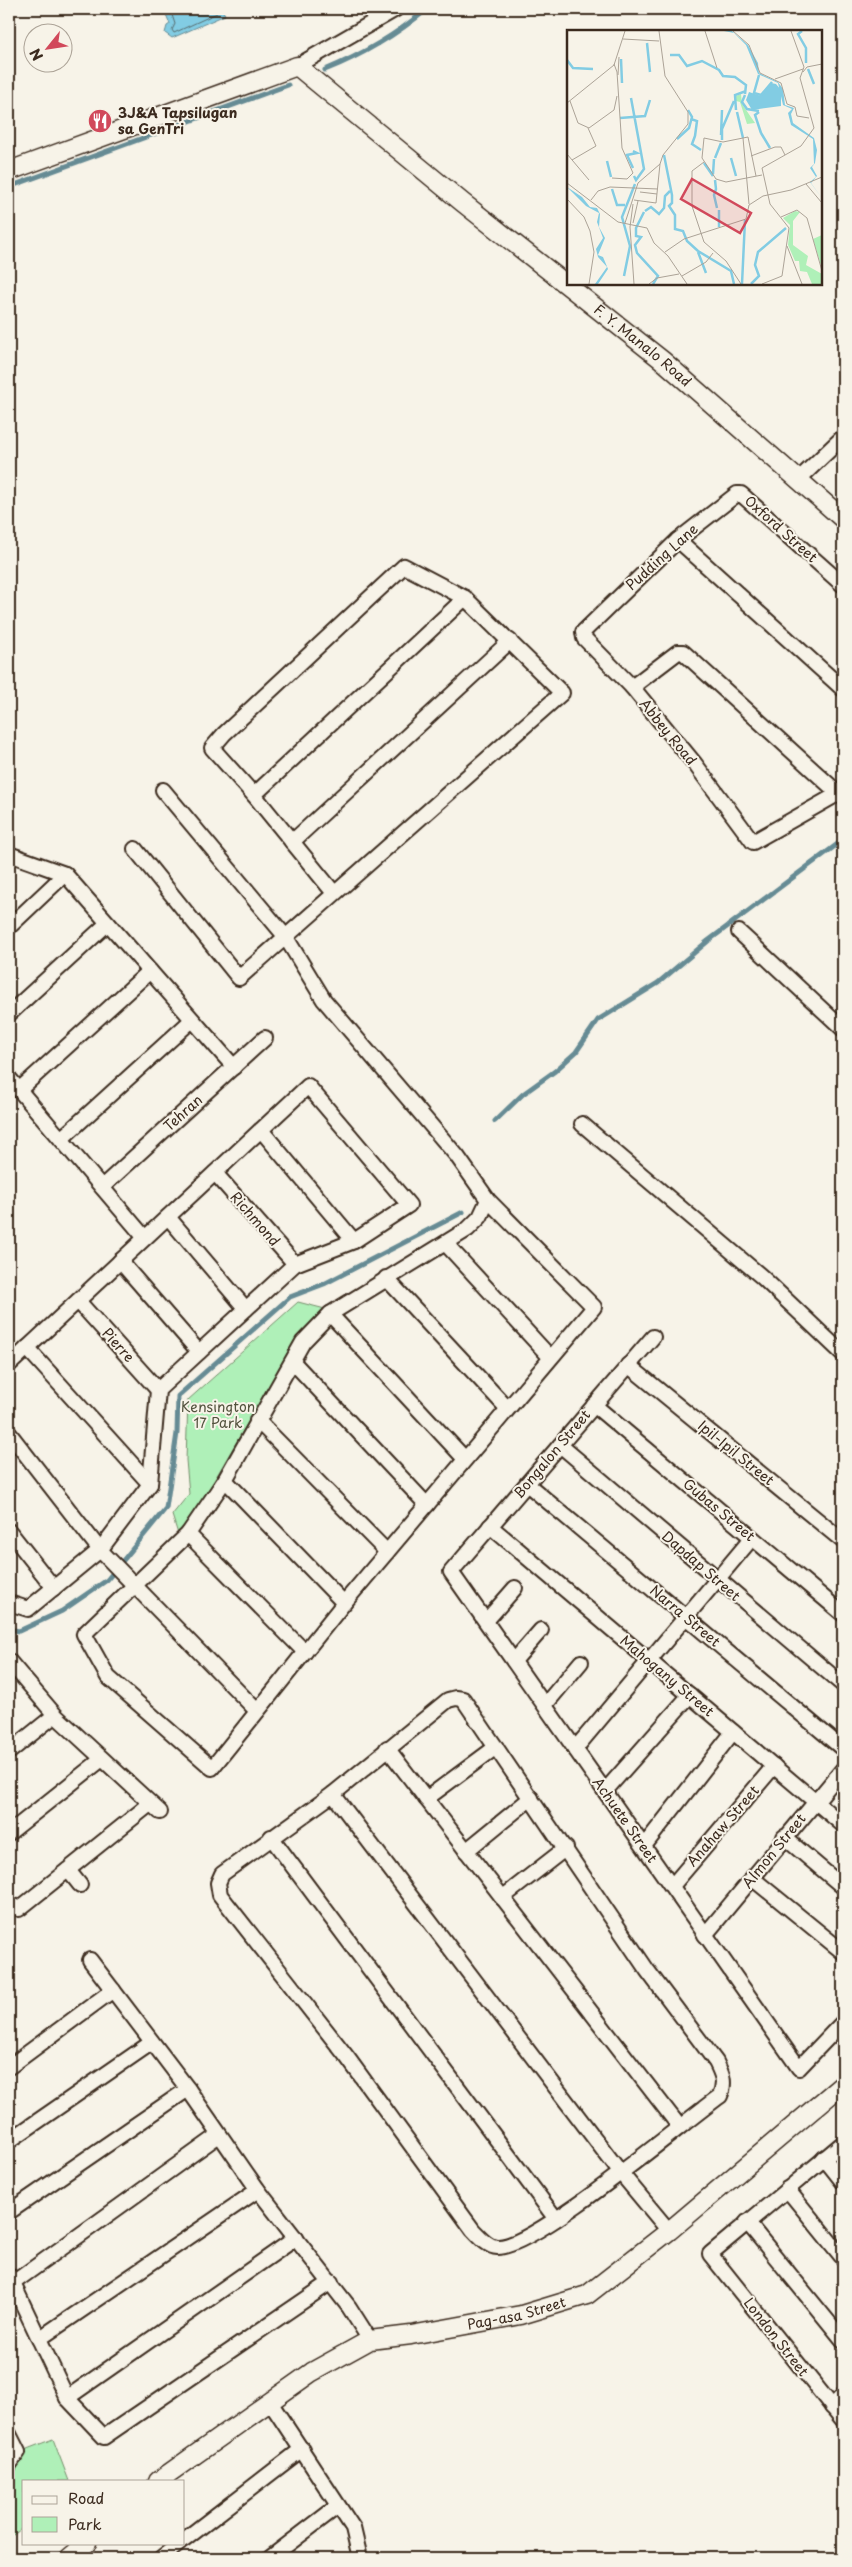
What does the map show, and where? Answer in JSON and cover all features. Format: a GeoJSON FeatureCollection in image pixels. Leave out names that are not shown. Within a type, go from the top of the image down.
{"type":"FeatureCollection","features":[{"type":"Feature","properties":{"kind":"street"},"geometry":{"type":"LineString","coordinates":[[9,171],[297,66],[396,9]]}},
{"type":"Feature","properties":{"kind":"street","name":"F. Y. Manalo Road"},"geometry":{"type":"LineString","coordinates":[[297,66],[442,186],[567,285]]}},
{"type":"Feature","properties":{"kind":"street","name":"F. Y. Manalo Road"},"geometry":{"type":"LineString","coordinates":[[567,285],[662,360],[843,519]]}},
{"type":"Feature","properties":{"kind":"street"},"geometry":{"type":"LineString","coordinates":[[798,480],[843,437]]}},
{"type":"Feature","properties":{"kind":"street","name":"Pudding Lane"},"geometry":{"type":"LineString","coordinates":[[587,627],[678,540],[734,496],[741,494]]}},
{"type":"Feature","properties":{"kind":"street","name":"Oxford Street"},"geometry":{"type":"LineString","coordinates":[[741,494],[843,585]]}},
{"type":"Feature","properties":{"kind":"street"},"geometry":{"type":"LineString","coordinates":[[678,540],[843,689]]}},
{"type":"Feature","properties":{"kind":"street"},"geometry":{"type":"LineString","coordinates":[[135,849],[239,978],[562,693],[465,598],[404,566],[212,748],[334,893]]}},
{"type":"Feature","properties":{"kind":"street"},"geometry":{"type":"LineString","coordinates":[[254,796],[465,598]]}},
{"type":"Feature","properties":{"kind":"street","name":"Abbey Road"},"geometry":{"type":"LineString","coordinates":[[587,627],[584,632],[584,638],[632,687],[695,764],[753,842],[841,792]]}},
{"type":"Feature","properties":{"kind":"street"},"geometry":{"type":"LineString","coordinates":[[292,842],[510,641]]}},
{"type":"Feature","properties":{"kind":"street"},"geometry":{"type":"LineString","coordinates":[[632,687],[678,652],[683,652],[841,792]]}},
{"type":"Feature","properties":{"kind":"street"},"geometry":{"type":"LineString","coordinates":[[164,790],[285,936],[324,1000],[457,1156],[488,1200],[594,1307],[344,1603],[212,1768],[108,1677],[84,1634],[131,1583],[188,1534],[225,1480],[257,1420],[303,1342],[330,1314],[468,1229],[480,1217],[488,1200]]}},
{"type":"Feature","properties":{"kind":"street"},"geometry":{"type":"LineString","coordinates":[[9,854],[66,874],[234,1067]]}},
{"type":"Feature","properties":{"kind":"street"},"geometry":{"type":"LineString","coordinates":[[9,927],[66,874]]}},
{"type":"Feature","properties":{"kind":"street"},"geometry":{"type":"LineString","coordinates":[[9,1014],[108,923]]}},
{"type":"Feature","properties":{"kind":"street"},"geometry":{"type":"LineString","coordinates":[[739,932],[843,1029]]}},
{"type":"Feature","properties":{"kind":"street"},"geometry":{"type":"LineString","coordinates":[[19,1090],[150,971]]}},
{"type":"Feature","properties":{"kind":"street"},"geometry":{"type":"LineString","coordinates":[[61,1139],[192,1020]]}},
{"type":"Feature","properties":{"kind":"street","name":"Tehran"},"geometry":{"type":"LineString","coordinates":[[102,1187],[265,1038]]}},
{"type":"Feature","properties":{"kind":"street"},"geometry":{"type":"LineString","coordinates":[[9,1078],[145,1238]]}},
{"type":"Feature","properties":{"kind":"street"},"geometry":{"type":"LineString","coordinates":[[9,1365],[308,1086],[409,1205],[354,1241],[295,1264],[158,1390],[150,1484],[104,1554],[54,1588],[28,1609],[9,1604]]}},
{"type":"Feature","properties":{"kind":"street"},"geometry":{"type":"LineString","coordinates":[[582,1124],[762,1277],[843,1354]]}},
{"type":"Feature","properties":{"kind":"street"},"geometry":{"type":"LineString","coordinates":[[261,1130],[354,1241]]}},
{"type":"Feature","properties":{"kind":"street","name":"Richmond"},"geometry":{"type":"LineString","coordinates":[[215,1173],[295,1264]]}},
{"type":"Feature","properties":{"kind":"street"},"geometry":{"type":"LineString","coordinates":[[168,1217],[246,1309]]}},
{"type":"Feature","properties":{"kind":"street"},"geometry":{"type":"LineString","coordinates":[[446,1244],[550,1357]]}},
{"type":"Feature","properties":{"kind":"street"},"geometry":{"type":"LineString","coordinates":[[120,1261],[199,1352]]}},
{"type":"Feature","properties":{"kind":"street"},"geometry":{"type":"LineString","coordinates":[[386,1278],[508,1408]]}},
{"type":"Feature","properties":{"kind":"street","name":"Pierre"},"geometry":{"type":"LineString","coordinates":[[78,1301],[158,1390]]}},
{"type":"Feature","properties":{"kind":"street"},"geometry":{"type":"LineString","coordinates":[[330,1314],[465,1459]]}},
{"type":"Feature","properties":{"kind":"street","name":"Bongalon Street"},"geometry":{"type":"LineString","coordinates":[[451,1572],[653,1337]]}},
{"type":"Feature","properties":{"kind":"street"},"geometry":{"type":"LineString","coordinates":[[27,1348],[150,1484]]}},
{"type":"Feature","properties":{"kind":"street"},"geometry":{"type":"LineString","coordinates":[[292,1362],[427,1505]]}},
{"type":"Feature","properties":{"kind":"street","name":"Ipil-Ipil Street"},"geometry":{"type":"LineString","coordinates":[[628,1365],[843,1541]]}},
{"type":"Feature","properties":{"kind":"street","name":"Gubas Street"},"geometry":{"type":"LineString","coordinates":[[594,1405],[843,1614]]}},
{"type":"Feature","properties":{"kind":"street"},"geometry":{"type":"LineString","coordinates":[[257,1420],[387,1552]]}},
{"type":"Feature","properties":{"kind":"street"},"geometry":{"type":"LineString","coordinates":[[9,1433],[104,1554],[257,1711]]}},
{"type":"Feature","properties":{"kind":"street","name":"Dapdap Street"},"geometry":{"type":"LineString","coordinates":[[560,1445],[843,1685]]}},
{"type":"Feature","properties":{"kind":"street"},"geometry":{"type":"LineString","coordinates":[[225,1480],[344,1603]]}},
{"type":"Feature","properties":{"kind":"street","name":"Narra Street"},"geometry":{"type":"LineString","coordinates":[[526,1484],[843,1749]]}},
{"type":"Feature","properties":{"kind":"street","name":"Mahogany Street"},"geometry":{"type":"LineString","coordinates":[[490,1526],[843,1824]]}},
{"type":"Feature","properties":{"kind":"street"},"geometry":{"type":"LineString","coordinates":[[188,1534],[305,1652]]}},
{"type":"Feature","properties":{"kind":"street"},"geometry":{"type":"LineString","coordinates":[[11,1537],[54,1588]]}},
{"type":"Feature","properties":{"kind":"street"},"geometry":{"type":"LineString","coordinates":[[575,1749],[752,1538]]}},
{"type":"Feature","properties":{"kind":"street","name":"Achuete Street"},"geometry":{"type":"LineString","coordinates":[[451,1572],[799,2068],[843,2022]]}},
{"type":"Feature","properties":{"kind":"street"},"geometry":{"type":"LineString","coordinates":[[486,1622],[515,1588]]}},
{"type":"Feature","properties":{"kind":"street"},"geometry":{"type":"LineString","coordinates":[[514,1661],[541,1630]]}},
{"type":"Feature","properties":{"kind":"street"},"geometry":{"type":"LineString","coordinates":[[544,1705],[581,1662]]}},
{"type":"Feature","properties":{"kind":"street"},"geometry":{"type":"LineString","coordinates":[[9,1904],[18,1909],[68,1870],[155,1808],[54,1715],[11,1667]]}},
{"type":"Feature","properties":{"kind":"street"},"geometry":{"type":"LineString","coordinates":[[605,1790],[690,1695]]}},
{"type":"Feature","properties":{"kind":"street"},"geometry":{"type":"LineString","coordinates":[[463,1699],[496,1747],[647,1970],[716,2062],[722,2075],[724,2086],[720,2096],[556,2219],[512,2245],[496,2248],[485,2242],[473,2230],[347,2057],[220,1895],[218,1883],[222,1874],[333,1794],[448,1700],[463,1699]]}},
{"type":"Feature","properties":{"kind":"street"},"geometry":{"type":"LineString","coordinates":[[9,1752],[54,1715]]}},
{"type":"Feature","properties":{"kind":"street"},"geometry":{"type":"LineString","coordinates":[[644,1846],[733,1732]]}},
{"type":"Feature","properties":{"kind":"street"},"geometry":{"type":"LineString","coordinates":[[426,1799],[496,1747]]}},
{"type":"Feature","properties":{"kind":"street"},"geometry":{"type":"LineString","coordinates":[[387,1748],[678,2126]]}},
{"type":"Feature","properties":{"kind":"street"},"geometry":{"type":"LineString","coordinates":[[9,1833],[102,1759]]}},
{"type":"Feature","properties":{"kind":"street","name":"Anahaw Street"},"geometry":{"type":"LineString","coordinates":[[672,1886],[774,1766]]}},
{"type":"Feature","properties":{"kind":"street","name":"Almon Street"},"geometry":{"type":"LineString","coordinates":[[706,1935],[784,1838],[843,1769]]}},
{"type":"Feature","properties":{"kind":"street"},"geometry":{"type":"LineString","coordinates":[[333,1794],[620,2172],[670,2231]]}},
{"type":"Feature","properties":{"kind":"street"},"geometry":{"type":"LineString","coordinates":[[466,1851],[531,1798]]}},
{"type":"Feature","properties":{"kind":"street"},"geometry":{"type":"LineString","coordinates":[[271,1837],[556,2219]]}},
{"type":"Feature","properties":{"kind":"street"},"geometry":{"type":"LineString","coordinates":[[784,1838],[843,1887]]}},
{"type":"Feature","properties":{"kind":"street"},"geometry":{"type":"LineString","coordinates":[[502,1898],[566,1848]]}},
{"type":"Feature","properties":{"kind":"street"},"geometry":{"type":"LineString","coordinates":[[68,1870],[80,1885]]}},
{"type":"Feature","properties":{"kind":"street"},"geometry":{"type":"LineString","coordinates":[[752,1878],[843,1952]]}},
{"type":"Feature","properties":{"kind":"street"},"geometry":{"type":"LineString","coordinates":[[90,1960],[151,2043],[188,2089],[258,2190],[331,2282],[370,2340]]}},
{"type":"Feature","properties":{"kind":"street"},"geometry":{"type":"LineString","coordinates":[[9,2066],[113,1990]]}},
{"type":"Feature","properties":{"kind":"street"},"geometry":{"type":"LineString","coordinates":[[9,2141],[151,2043]]}},
{"type":"Feature","properties":{"kind":"street","name":"Pag-asa Street"},"geometry":{"type":"LineString","coordinates":[[159,2480],[312,2372],[370,2340],[411,2335],[521,2315],[587,2295],[670,2231],[843,2084]]}},
{"type":"Feature","properties":{"kind":"street"},"geometry":{"type":"LineString","coordinates":[[9,2212],[188,2089]]}},
{"type":"Feature","properties":{"kind":"street"},"geometry":{"type":"LineString","coordinates":[[219,2135],[11,2279],[67,2398],[104,2437],[331,2282]]}},
{"type":"Feature","properties":{"kind":"street"},"geometry":{"type":"LineString","coordinates":[[843,2142],[747,2222],[843,2340]]}},
{"type":"Feature","properties":{"kind":"street"},"geometry":{"type":"LineString","coordinates":[[824,2158],[843,2182]]}},
{"type":"Feature","properties":{"kind":"street"},"geometry":{"type":"LineString","coordinates":[[787,2189],[843,2258]]}},
{"type":"Feature","properties":{"kind":"street"},"geometry":{"type":"LineString","coordinates":[[39,2339],[258,2190]]}},
{"type":"Feature","properties":{"kind":"street","name":"London Street"},"geometry":{"type":"LineString","coordinates":[[747,2222],[710,2254],[843,2420]]}},
{"type":"Feature","properties":{"kind":"street"},"geometry":{"type":"LineString","coordinates":[[67,2398],[296,2238]]}},
{"type":"Feature","properties":{"kind":"street"},"geometry":{"type":"LineString","coordinates":[[832,2407],[843,2395]]}},
{"type":"Feature","properties":{"kind":"street"},"geometry":{"type":"LineString","coordinates":[[270,2402],[353,2528],[360,2558]]}},
{"type":"Feature","properties":{"kind":"street"},"geometry":{"type":"LineString","coordinates":[[9,2434],[18,2452],[9,2465]]}},
{"type":"Feature","properties":{"kind":"street"},"geometry":{"type":"LineString","coordinates":[[185,2539],[302,2449]]}},
{"type":"Feature","properties":{"kind":"street"},"geometry":{"type":"LineString","coordinates":[[270,2558],[338,2506]]}},
{"type":"Feature","properties":{"kind":"street"},"geometry":{"type":"LineString","coordinates":[[69,2558],[86,2544]]}},
{"type":"Feature","properties":{"kind":"street"},"geometry":{"type":"LineString","coordinates":[[160,2558],[179,2544]]}},
{"type":"Feature","properties":{"kind":"green space","name":"Kensington 17 Park"},"geometry":{"type":"Polygon","coordinates":[[[298,1302],[329,1310],[299,1334],[193,1517],[178,1534],[172,1515],[189,1494],[186,1460],[188,1400],[298,1302]]]}},
{"type":"Feature","properties":{"kind":"green space"},"geometry":{"type":"Polygon","coordinates":[[[53,2439],[69,2480],[22,2480],[22,2528],[9,2538],[9,2475],[27,2449],[53,2439]]]}},
{"type":"Feature","properties":{"kind":"water"},"geometry":{"type":"Polygon","coordinates":[[[173,9],[222,9],[225,15],[172,38],[165,33],[167,26],[170,24],[165,12],[173,9]]]}},
{"type":"Feature","properties":{"kind":"waterway"},"geometry":{"type":"LineString","coordinates":[[325,70],[378,44],[427,9]]}},
{"type":"Feature","properties":{"kind":"waterway"},"geometry":{"type":"LineString","coordinates":[[9,187],[288,85]]}},
{"type":"Feature","properties":{"kind":"waterway"},"geometry":{"type":"LineString","coordinates":[[495,1121],[523,1094],[555,1071],[576,1052],[598,1020],[658,983],[708,941],[843,840]]}},
{"type":"Feature","properties":{"kind":"waterway"},"geometry":{"type":"LineString","coordinates":[[9,1629],[19,1631],[62,1611],[107,1580],[166,1508],[177,1433],[178,1396],[290,1297],[324,1284],[463,1212]]}},
{"type":"Feature","properties":{"kind":"place","name":"3J&A Tapsilugan sa GenTri"},"geometry":{"type":"Point","coordinates":[100,121]}}]}
